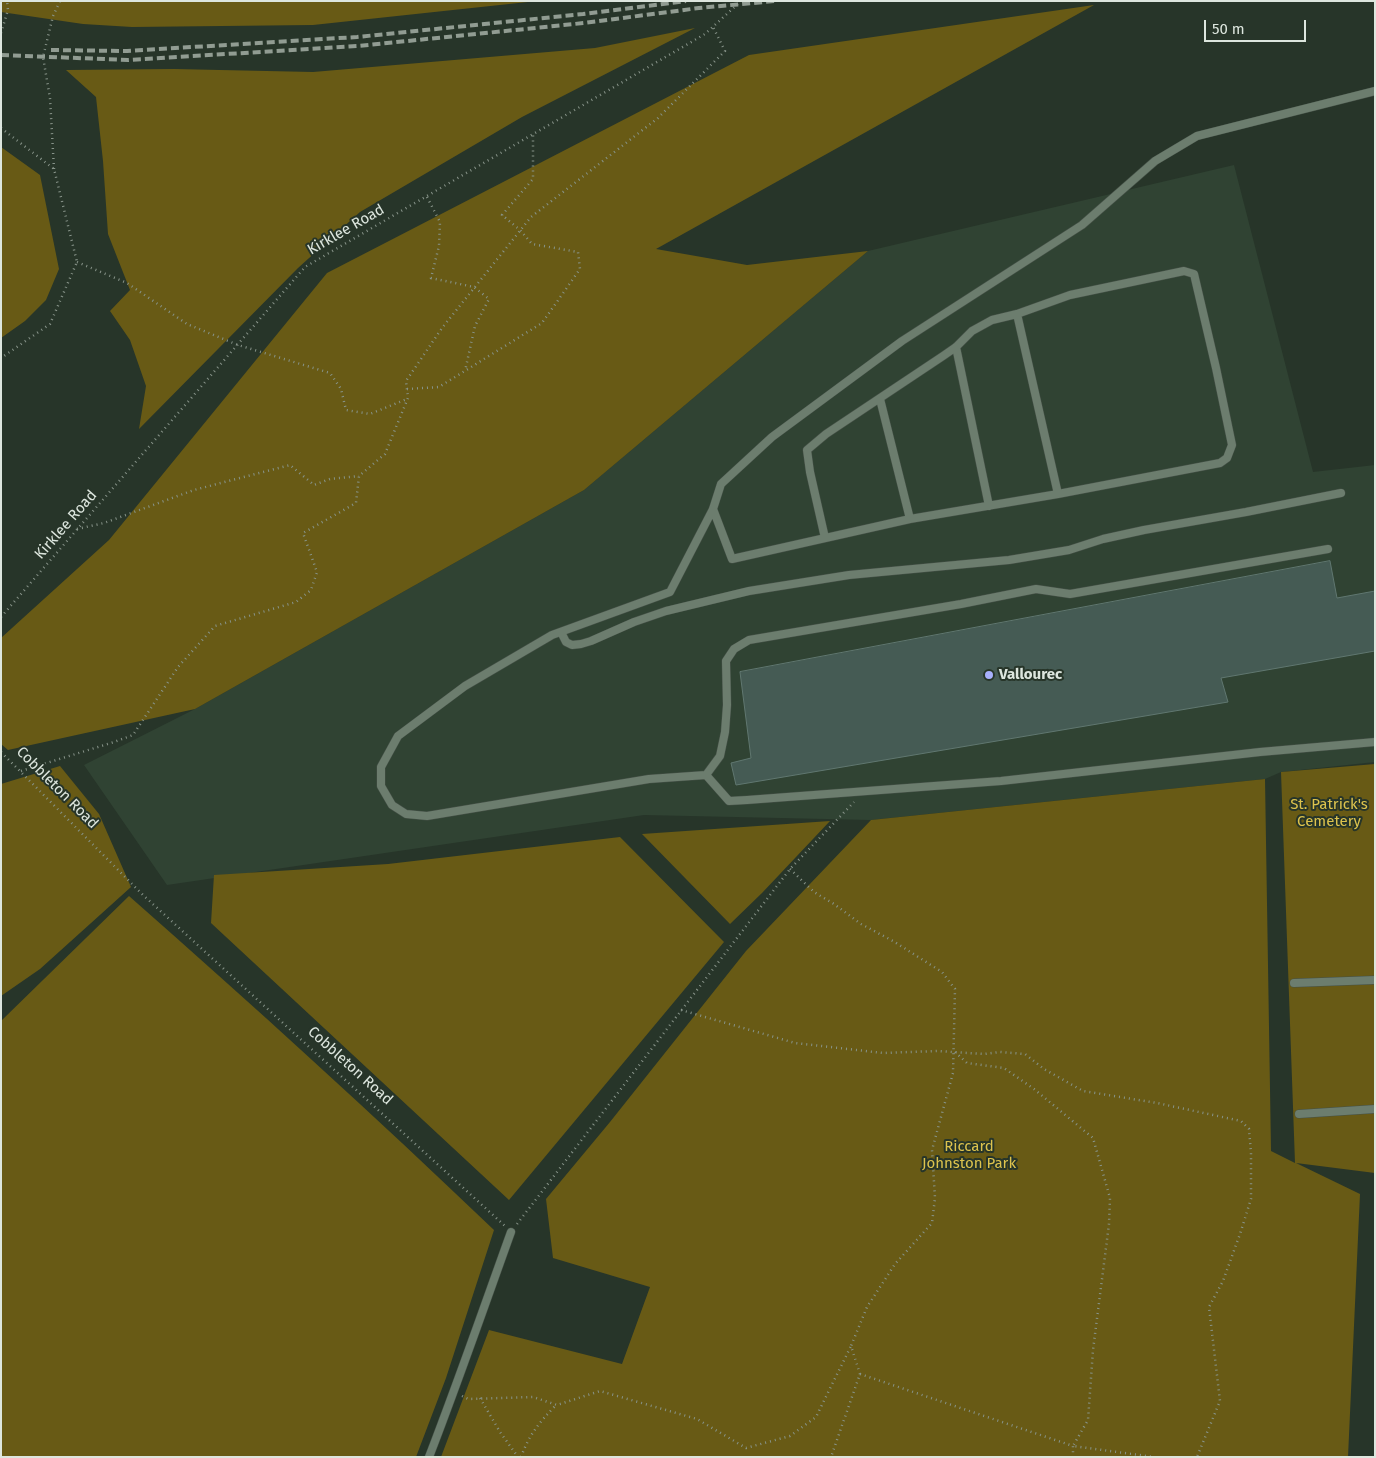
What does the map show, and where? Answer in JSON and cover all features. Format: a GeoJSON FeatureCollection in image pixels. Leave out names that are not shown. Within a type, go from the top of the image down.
{"type":"FeatureCollection","features":[{"type":"Feature","properties":{"kind":"lane"},"geometry":{"type":"LineString","coordinates":[[1328,549],[1070,594],[1036,589],[961,604],[749,640],[734,649],[726,661],[727,705],[725,732],[720,756],[706,775],[649,779],[427,816],[406,814],[392,805],[381,786],[381,767],[398,736],[464,686],[552,635],[670,592],[713,509],[721,484],[772,437],[902,341],[1082,225],[1155,161],[1197,136],[1375,90]]}},
{"type":"Feature","properties":{"kind":"lane"},"geometry":{"type":"LineString","coordinates":[[713,509],[732,559],[910,519],[1058,494],[1220,463],[1227,458],[1232,445],[1194,274],[1184,271],[1070,295],[1017,314],[992,320],[972,331],[956,347],[826,434],[807,450],[825,538]]}},
{"type":"Feature","properties":{"kind":"lane"},"geometry":{"type":"LineString","coordinates":[[1017,314],[1058,494]]}},
{"type":"Feature","properties":{"kind":"lane"},"geometry":{"type":"LineString","coordinates":[[956,347],[989,506]]}},
{"type":"Feature","properties":{"kind":"lane"},"geometry":{"type":"LineString","coordinates":[[880,399],[910,519]]}},
{"type":"Feature","properties":{"kind":"lane"},"geometry":{"type":"LineString","coordinates":[[561,632],[566,642],[572,645],[581,644],[666,611],[749,591],[840,576],[1010,560],[1069,550],[1103,539],[1144,530],[1341,493]]}},
{"type":"Feature","properties":{"kind":"lane"},"geometry":{"type":"LineString","coordinates":[[706,775],[729,800],[1001,781],[1260,752],[1375,742]]}},
{"type":"Feature","properties":{"kind":"lane"},"geometry":{"type":"LineString","coordinates":[[1294,984],[1375,980]]}},
{"type":"Feature","properties":{"kind":"lane"},"geometry":{"type":"LineString","coordinates":[[1299,1114],[1375,1110]]}},
{"type":"Feature","properties":{"kind":"lane"},"geometry":{"type":"LineString","coordinates":[[430,1457],[511,1232]]}},
{"type":"Feature","properties":{"kind":"path"},"geometry":{"type":"LineString","coordinates":[[1,33],[8,10],[7,1]]}},
{"type":"Feature","properties":{"kind":"path"},"geometry":{"type":"LineString","coordinates":[[1,358],[50,324],[77,262],[54,169],[50,98],[43,57],[53,16],[60,1]]}},
{"type":"Feature","properties":{"kind":"path","name":"Kirklee Road"},"geometry":{"type":"LineString","coordinates":[[1,617],[306,267],[705,34],[741,1]]}},
{"type":"Feature","properties":{"kind":"path"},"geometry":{"type":"LineString","coordinates":[[78,529],[104,523],[194,490],[290,465],[314,485],[330,479],[360,476],[385,454],[408,398],[406,381],[442,328],[474,287],[531,217],[658,118],[725,51],[713,27]]}},
{"type":"Feature","properties":{"kind":"path"},"geometry":{"type":"LineString","coordinates":[[1,128],[54,169]]}},
{"type":"Feature","properties":{"kind":"path"},"geometry":{"type":"LineString","coordinates":[[407,389],[439,387],[542,324],[580,269],[578,252],[532,244],[520,230],[502,215],[533,179],[533,135]]}},
{"type":"Feature","properties":{"kind":"path"},"geometry":{"type":"LineString","coordinates":[[427,197],[440,222],[439,246],[430,278],[474,287],[489,300],[475,326],[465,371]]}},
{"type":"Feature","properties":{"kind":"path"},"geometry":{"type":"LineString","coordinates":[[77,262],[127,283],[187,324],[238,345],[330,373],[341,389],[346,410],[370,414],[408,398]]}},
{"type":"Feature","properties":{"kind":"path"},"geometry":{"type":"LineString","coordinates":[[20,771],[133,735],[178,667],[215,626],[296,602],[311,590],[316,572],[303,532],[356,503],[360,476]]}},
{"type":"Feature","properties":{"kind":"path","name":"Cobbleton Road"},"geometry":{"type":"LineString","coordinates":[[1,752],[143,895],[511,1232]]}},
{"type":"Feature","properties":{"kind":"path"},"geometry":{"type":"LineString","coordinates":[[511,1232],[790,869],[863,792]]}},
{"type":"Feature","properties":{"kind":"path"},"geometry":{"type":"LineString","coordinates":[[480,1398],[500,1432],[520,1457],[537,1425],[557,1405],[600,1391],[697,1419],[746,1448],[790,1436],[816,1418],[852,1346],[867,1307],[895,1264],[932,1223],[935,1198],[932,1150],[953,1073],[956,989],[942,972],[893,941],[861,924],[814,892],[790,869]]}},
{"type":"Feature","properties":{"kind":"path"},"geometry":{"type":"LineString","coordinates":[[681,1010],[795,1043],[883,1053],[953,1051],[984,1054],[1000,1052],[1025,1054],[1044,1069],[1084,1091],[1157,1103],[1241,1121],[1249,1130],[1251,1199],[1224,1281],[1209,1307],[1220,1401],[1198,1457]]}},
{"type":"Feature","properties":{"kind":"path"},"geometry":{"type":"LineString","coordinates":[[953,1051],[968,1062],[1004,1068],[1034,1089],[1093,1138],[1110,1198],[1109,1215],[1093,1350],[1088,1420],[1073,1446],[1073,1457]]}},
{"type":"Feature","properties":{"kind":"path"},"geometry":{"type":"LineString","coordinates":[[831,1457],[860,1374],[852,1346]]}},
{"type":"Feature","properties":{"kind":"path"},"geometry":{"type":"LineString","coordinates":[[860,1374],[1073,1446],[1154,1457]]}},
{"type":"Feature","properties":{"kind":"path"},"geometry":{"type":"LineString","coordinates":[[454,1391],[468,1398],[533,1397],[557,1405]]}},
{"type":"Feature","properties":{"kind":"shaded area"},"geometry":{"type":"Polygon","coordinates":[[[1234,165],[1313,472],[1375,465],[1375,762],[1281,772],[1265,779],[871,820],[644,815],[167,885],[84,765],[195,709],[584,490],[868,251],[1234,165]]]}},
{"type":"Feature","properties":{"kind":"green space"},"geometry":{"type":"Polygon","coordinates":[[[1,1],[537,1],[313,25],[132,27],[83,24],[1,12],[1,1]]]}},
{"type":"Feature","properties":{"kind":"green space"},"geometry":{"type":"Polygon","coordinates":[[[1094,5],[656,249],[747,265],[868,251],[584,490],[195,709],[8,750],[1,744],[1,638],[109,540],[327,273],[749,55],[1094,5]]]}},
{"type":"Feature","properties":{"kind":"green space"},"geometry":{"type":"Polygon","coordinates":[[[695,28],[522,117],[360,212],[298,268],[139,429],[146,386],[130,340],[110,311],[130,290],[108,234],[96,97],[66,70],[174,69],[313,72],[595,48],[695,28]]]}},
{"type":"Feature","properties":{"kind":"green space"},"geometry":{"type":"Polygon","coordinates":[[[1,147],[40,175],[59,269],[46,300],[25,321],[1,338],[1,147]]]}},
{"type":"Feature","properties":{"kind":"green space","name":"Riccard Johnston Park"},"geometry":{"type":"Polygon","coordinates":[[[1375,764],[1375,1173],[1296,1163],[1360,1194],[1348,1457],[441,1457],[489,1330],[622,1364],[650,1287],[553,1258],[546,1199],[746,951],[871,820],[1265,779],[1271,1151],[1295,1163],[1281,772],[1375,764]]]}},
{"type":"Feature","properties":{"kind":"green space"},"geometry":{"type":"Polygon","coordinates":[[[60,766],[99,814],[131,887],[40,969],[1,996],[1,784],[60,766]]]}},
{"type":"Feature","properties":{"kind":"green space"},"geometry":{"type":"Polygon","coordinates":[[[830,821],[730,924],[642,834],[830,821]]]}},
{"type":"Feature","properties":{"kind":"green space"},"geometry":{"type":"Polygon","coordinates":[[[620,837],[724,942],[509,1200],[211,923],[214,875],[388,864],[620,837]]]}},
{"type":"Feature","properties":{"kind":"green space"},"geometry":{"type":"Polygon","coordinates":[[[129,896],[313,1061],[494,1230],[446,1378],[416,1457],[1,1457],[1,1021],[129,896]]]}},
{"type":"Feature","properties":{"kind":"building","name":"Vallourec"},"geometry":{"type":"Polygon","coordinates":[[[1330,561],[1337,598],[1375,591],[1375,651],[1221,678],[1228,702],[736,785],[731,763],[751,758],[740,672],[1330,561]]]}},
{"type":"Feature","properties":{"kind":"railway"},"geometry":{"type":"LineString","coordinates":[[51,50],[127,51],[357,37],[583,14],[686,1]]}},
{"type":"Feature","properties":{"kind":"railway"},"geometry":{"type":"LineString","coordinates":[[1,55],[128,60],[358,46],[775,1]]}},
{"type":"Feature","properties":{"kind":"place","name":"Vallourec"},"geometry":{"type":"Point","coordinates":[989,675]}},
{"type":"Feature","properties":{"kind":"park label","name":"St. Patrick's Cemetery"},"geometry":{"type":"Point","coordinates":[1329,814]}}]}
